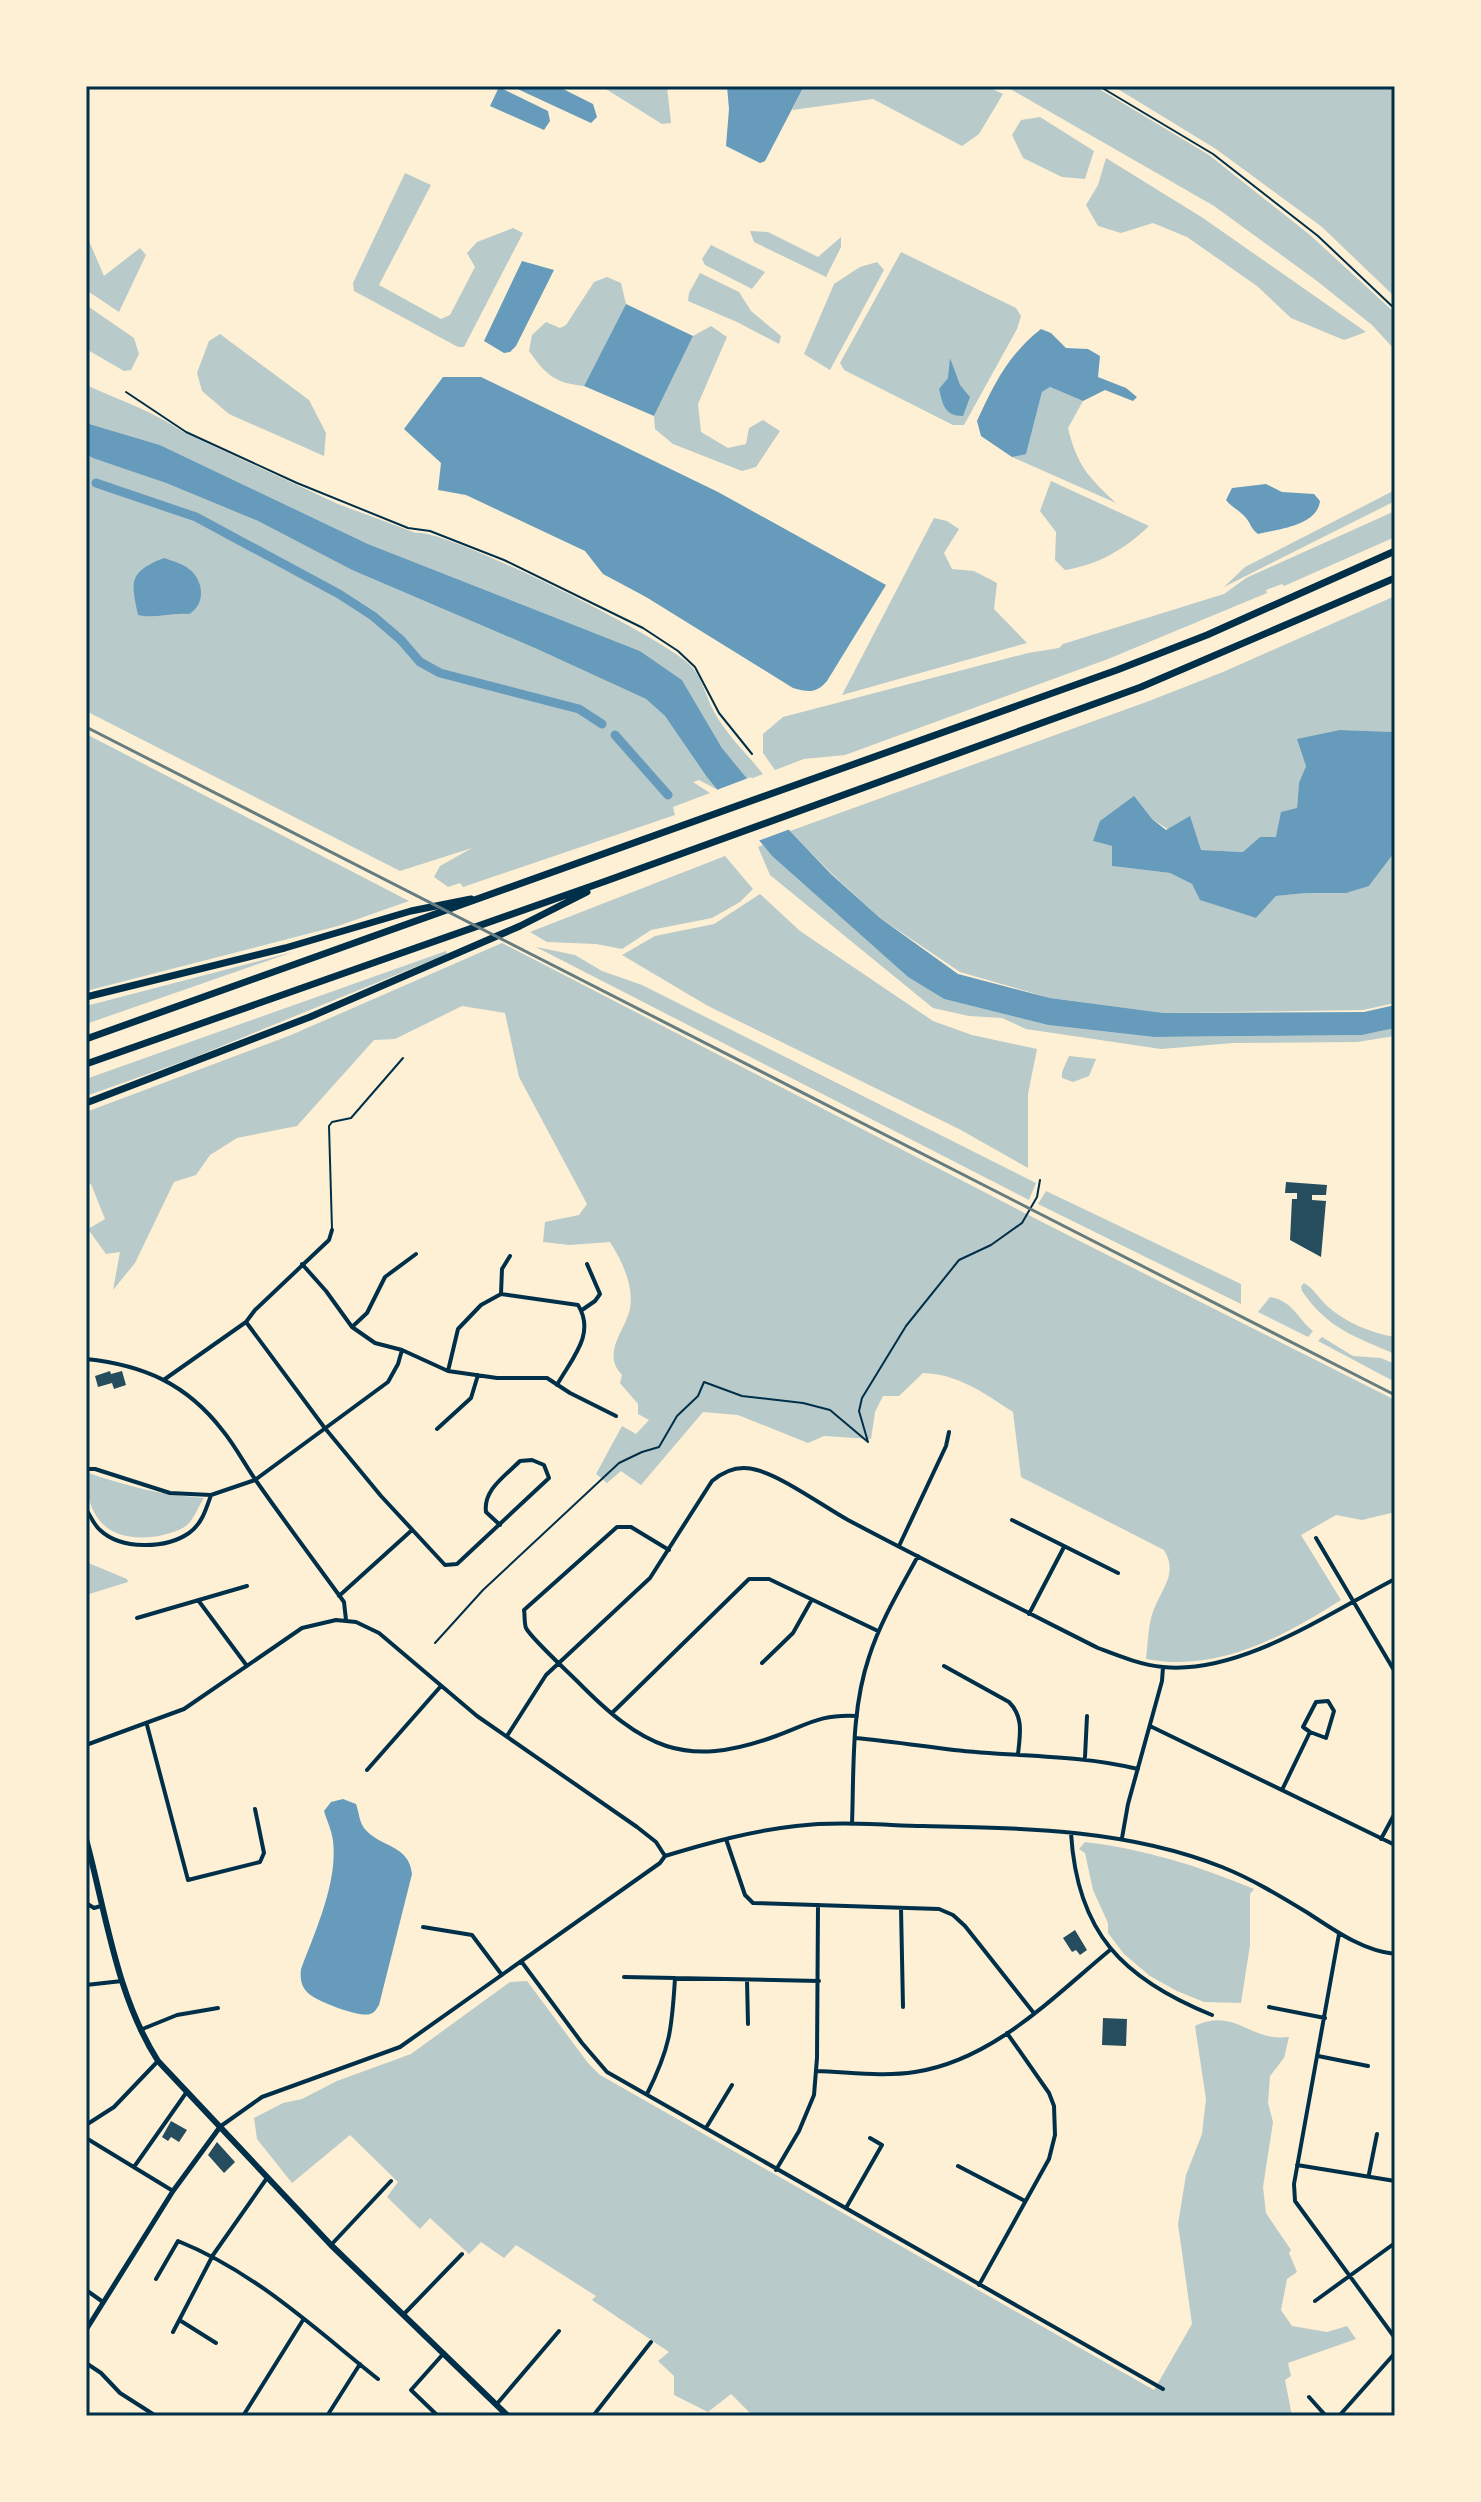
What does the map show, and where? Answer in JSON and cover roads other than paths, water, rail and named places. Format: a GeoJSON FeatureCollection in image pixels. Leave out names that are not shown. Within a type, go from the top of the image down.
{"type":"FeatureCollection","features":[{"type":"Feature","properties":{"kind":"highway"},"geometry":{"type":"LineString","coordinates":[[86,1039],[1038,699],[1207,635],[1395,551]]}},
{"type":"Feature","properties":{"kind":"highway"},"geometry":{"type":"LineString","coordinates":[[86,1064],[606,881],[1141,687],[1395,578]]}},
{"type":"Feature","properties":{"kind":"highway"},"geometry":{"type":"LineString","coordinates":[[86,1103],[259,1038],[520,926],[606,881]]}},
{"type":"Feature","properties":{"kind":"highway"},"geometry":{"type":"LineString","coordinates":[[86,997],[285,948],[411,911],[493,895]]}},
{"type":"Feature","properties":{"kind":"main road"},"geometry":{"type":"LineString","coordinates":[[87,1844],[122,1981],[140,2030],[158,2061],[331,2245],[507,2416]]}},
{"type":"Feature","properties":{"kind":"main road"},"geometry":{"type":"LineString","coordinates":[[86,2330],[173,2191],[221,2126]]}},
{"type":"Feature","properties":{"kind":"street"},"geometry":{"type":"LineString","coordinates":[[165,1379],[246,1322],[329,1240],[332,1230]]}},
{"type":"Feature","properties":{"kind":"street"},"geometry":{"type":"LineString","coordinates":[[352,1327],[367,1313],[385,1277],[416,1254]]}},
{"type":"Feature","properties":{"kind":"street"},"geometry":{"type":"LineString","coordinates":[[501,1294],[502,1269],[510,1256]]}},
{"type":"Feature","properties":{"kind":"street"},"geometry":{"type":"LineString","coordinates":[[302,1264],[352,1327],[375,1343],[402,1350],[448,1371],[497,1378],[547,1378],[616,1416]]}},
{"type":"Feature","properties":{"kind":"street"},"geometry":{"type":"LineString","coordinates":[[582,1310],[600,1294],[587,1264]]}},
{"type":"Feature","properties":{"kind":"street"},"geometry":{"type":"LineString","coordinates":[[448,1371],[458,1329],[481,1305],[501,1294],[578,1305],[582,1310],[586,1317],[584,1337],[557,1385]]}},
{"type":"Feature","properties":{"kind":"street"},"geometry":{"type":"LineString","coordinates":[[246,1322],[324,1427],[381,1496],[445,1565],[457,1564],[500,1525],[549,1478],[544,1465],[532,1460],[520,1461],[489,1492],[486,1512],[500,1525]]}},
{"type":"Feature","properties":{"kind":"street"},"geometry":{"type":"LineString","coordinates":[[86,1469],[95,1469],[170,1493],[211,1495],[255,1480],[388,1382],[402,1350]]}},
{"type":"Feature","properties":{"kind":"street"},"geometry":{"type":"LineString","coordinates":[[86,1359],[131,1366],[165,1379],[197,1402],[223,1431],[344,1602],[346,1620]]}},
{"type":"Feature","properties":{"kind":"street"},"geometry":{"type":"LineString","coordinates":[[437,1429],[471,1398],[478,1375]]}},
{"type":"Feature","properties":{"kind":"street"},"geometry":{"type":"LineString","coordinates":[[899,1546],[946,1446],[949,1432]]}},
{"type":"Feature","properties":{"kind":"street"},"geometry":{"type":"LineString","coordinates":[[507,1736],[546,1675],[650,1578],[712,1481],[730,1470],[743,1468],[767,1473],[899,1546],[1098,1648],[1163,1667],[1221,1663],[1260,1650],[1395,1579]]}},
{"type":"Feature","properties":{"kind":"street"},"geometry":{"type":"LineString","coordinates":[[86,1509],[101,1531],[129,1544],[160,1544],[189,1533],[204,1516],[211,1495]]}},
{"type":"Feature","properties":{"kind":"street"},"geometry":{"type":"LineString","coordinates":[[1012,1520],[1118,1573]]}},
{"type":"Feature","properties":{"kind":"street"},"geometry":{"type":"LineString","coordinates":[[669,1550],[631,1527],[617,1527],[524,1610],[526,1628],[627,1727],[673,1749],[701,1754],[747,1747],[818,1717],[857,1716]]}},
{"type":"Feature","properties":{"kind":"street"},"geometry":{"type":"LineString","coordinates":[[339,1596],[412,1530]]}},
{"type":"Feature","properties":{"kind":"street"},"geometry":{"type":"LineString","coordinates":[[1316,1538],[1395,1672]]}},
{"type":"Feature","properties":{"kind":"street"},"geometry":{"type":"LineString","coordinates":[[1029,1614],[1064,1547]]}},
{"type":"Feature","properties":{"kind":"street"},"geometry":{"type":"LineString","coordinates":[[852,1824],[857,1716],[868,1660],[878,1631],[918,1556]]}},
{"type":"Feature","properties":{"kind":"street"},"geometry":{"type":"LineString","coordinates":[[612,1713],[745,1581],[758,1577],[769,1579],[878,1631]]}},
{"type":"Feature","properties":{"kind":"street"},"geometry":{"type":"LineString","coordinates":[[137,1618],[247,1586]]}},
{"type":"Feature","properties":{"kind":"street"},"geometry":{"type":"LineString","coordinates":[[198,1600],[247,1666]]}},
{"type":"Feature","properties":{"kind":"street"},"geometry":{"type":"LineString","coordinates":[[762,1663],[793,1633],[811,1601]]}},
{"type":"Feature","properties":{"kind":"street"},"geometry":{"type":"LineString","coordinates":[[86,1745],[147,1725],[199,1700],[302,1628],[325,1621],[346,1620],[379,1633],[441,1686],[507,1736],[637,1827],[656,1842],[665,1856]]}},
{"type":"Feature","properties":{"kind":"street"},"geometry":{"type":"LineString","coordinates":[[944,1666],[1009,1702],[1016,1709],[1019,1716],[1018,1754]]}},
{"type":"Feature","properties":{"kind":"street"},"geometry":{"type":"LineString","coordinates":[[1122,1838],[1163,1667]]}},
{"type":"Feature","properties":{"kind":"street"},"geometry":{"type":"LineString","coordinates":[[367,1770],[441,1686]]}},
{"type":"Feature","properties":{"kind":"street"},"geometry":{"type":"LineString","coordinates":[[1328,1701],[1334,1711],[1326,1738],[1310,1732],[1303,1727],[1316,1702],[1328,1701]]}},
{"type":"Feature","properties":{"kind":"street"},"geometry":{"type":"LineString","coordinates":[[1085,1758],[1087,1716]]}},
{"type":"Feature","properties":{"kind":"street"},"geometry":{"type":"LineString","coordinates":[[147,1725],[188,1880],[260,1862],[264,1853],[255,1809]]}},
{"type":"Feature","properties":{"kind":"street"},"geometry":{"type":"LineString","coordinates":[[1150,1726],[1395,1845]]}},
{"type":"Feature","properties":{"kind":"street"},"geometry":{"type":"LineString","coordinates":[[1282,1790],[1310,1732]]}},
{"type":"Feature","properties":{"kind":"street"},"geometry":{"type":"LineString","coordinates":[[855,1738],[909,1742],[954,1750],[1085,1758],[1138,1769]]}},
{"type":"Feature","properties":{"kind":"street"},"geometry":{"type":"LineString","coordinates":[[1381,1839],[1395,1813]]}},
{"type":"Feature","properties":{"kind":"street"},"geometry":{"type":"LineString","coordinates":[[221,2126],[262,2097],[400,2047],[660,1863],[665,1856],[726,1839],[794,1826],[995,1827],[1122,1838],[1173,1849],[1230,1870],[1339,1933],[1373,1949],[1395,1954]]}},
{"type":"Feature","properties":{"kind":"street"},"geometry":{"type":"LineString","coordinates":[[1071,1833],[1074,1867],[1084,1905],[1110,1950],[1142,1979],[1212,2015]]}},
{"type":"Feature","properties":{"kind":"street"},"geometry":{"type":"LineString","coordinates":[[726,1839],[745,1895],[757,1905],[939,1909],[953,1915],[1033,2012]]}},
{"type":"Feature","properties":{"kind":"street"},"geometry":{"type":"LineString","coordinates":[[86,1903],[94,1908],[103,1906]]}},
{"type":"Feature","properties":{"kind":"street"},"geometry":{"type":"LineString","coordinates":[[776,2170],[799,2131],[814,2095],[819,1981],[818,1905]]}},
{"type":"Feature","properties":{"kind":"street"},"geometry":{"type":"LineString","coordinates":[[901,1908],[903,2007]]}},
{"type":"Feature","properties":{"kind":"street"},"geometry":{"type":"LineString","coordinates":[[423,1927],[472,1935],[502,1975]]}},
{"type":"Feature","properties":{"kind":"street"},"geometry":{"type":"LineString","coordinates":[[1339,1933],[1297,2165],[1295,2201],[1395,2338]]}},
{"type":"Feature","properties":{"kind":"street"},"geometry":{"type":"LineString","coordinates":[[817,2071],[916,2072],[981,2051],[1110,1950]]}},
{"type":"Feature","properties":{"kind":"street"},"geometry":{"type":"LineString","coordinates":[[521,1961],[607,2072],[1163,2389]]}},
{"type":"Feature","properties":{"kind":"street"},"geometry":{"type":"LineString","coordinates":[[624,1977],[819,1981]]}},
{"type":"Feature","properties":{"kind":"street"},"geometry":{"type":"LineString","coordinates":[[646,2095],[664,2060],[672,2030],[675,1978]]}},
{"type":"Feature","properties":{"kind":"street"},"geometry":{"type":"LineString","coordinates":[[747,1980],[748,2024]]}},
{"type":"Feature","properties":{"kind":"street"},"geometry":{"type":"LineString","coordinates":[[86,1985],[122,1981]]}},
{"type":"Feature","properties":{"kind":"street"},"geometry":{"type":"LineString","coordinates":[[1269,2007],[1325,2018]]}},
{"type":"Feature","properties":{"kind":"street"},"geometry":{"type":"LineString","coordinates":[[140,2030],[177,2015],[218,2008]]}},
{"type":"Feature","properties":{"kind":"street"},"geometry":{"type":"LineString","coordinates":[[979,2285],[1049,2159],[1055,2135],[1056,2119],[1049,2093],[1007,2033]]}},
{"type":"Feature","properties":{"kind":"street"},"geometry":{"type":"LineString","coordinates":[[1318,2056],[1368,2066]]}},
{"type":"Feature","properties":{"kind":"street"},"geometry":{"type":"LineString","coordinates":[[86,2125],[114,2107],[158,2061]]}},
{"type":"Feature","properties":{"kind":"street"},"geometry":{"type":"LineString","coordinates":[[706,2128],[732,2085]]}},
{"type":"Feature","properties":{"kind":"street"},"geometry":{"type":"LineString","coordinates":[[134,2167],[186,2093]]}},
{"type":"Feature","properties":{"kind":"street"},"geometry":{"type":"LineString","coordinates":[[1369,2175],[1377,2134]]}},
{"type":"Feature","properties":{"kind":"street"},"geometry":{"type":"LineString","coordinates":[[86,2138],[173,2191]]}},
{"type":"Feature","properties":{"kind":"street"},"geometry":{"type":"LineString","coordinates":[[846,2208],[882,2145],[870,2138]]}},
{"type":"Feature","properties":{"kind":"street"},"geometry":{"type":"LineString","coordinates":[[1297,2165],[1395,2181]]}},
{"type":"Feature","properties":{"kind":"street"},"geometry":{"type":"LineString","coordinates":[[958,2166],[1025,2201]]}},
{"type":"Feature","properties":{"kind":"street"},"geometry":{"type":"LineString","coordinates":[[173,2332],[213,2255],[267,2178]]}},
{"type":"Feature","properties":{"kind":"street"},"geometry":{"type":"LineString","coordinates":[[331,2245],[391,2181]]}},
{"type":"Feature","properties":{"kind":"street"},"geometry":{"type":"LineString","coordinates":[[156,2279],[178,2241],[213,2255],[249,2277],[378,2379]]}},
{"type":"Feature","properties":{"kind":"street"},"geometry":{"type":"LineString","coordinates":[[1315,2301],[1395,2243]]}},
{"type":"Feature","properties":{"kind":"street"},"geometry":{"type":"LineString","coordinates":[[404,2314],[462,2254]]}},
{"type":"Feature","properties":{"kind":"street"},"geometry":{"type":"LineString","coordinates":[[86,2290],[103,2302]]}},
{"type":"Feature","properties":{"kind":"street"},"geometry":{"type":"LineString","coordinates":[[243,2416],[304,2319]]}},
{"type":"Feature","properties":{"kind":"street"},"geometry":{"type":"LineString","coordinates":[[180,2320],[216,2343]]}},
{"type":"Feature","properties":{"kind":"street"},"geometry":{"type":"LineString","coordinates":[[496,2405],[559,2331]]}},
{"type":"Feature","properties":{"kind":"street"},"geometry":{"type":"LineString","coordinates":[[593,2416],[651,2342]]}},
{"type":"Feature","properties":{"kind":"street"},"geometry":{"type":"LineString","coordinates":[[438,2416],[411,2390],[444,2353]]}},
{"type":"Feature","properties":{"kind":"street"},"geometry":{"type":"LineString","coordinates":[[1339,2416],[1395,2353]]}},
{"type":"Feature","properties":{"kind":"street"},"geometry":{"type":"LineString","coordinates":[[86,2363],[101,2373],[120,2393],[156,2416]]}},
{"type":"Feature","properties":{"kind":"street"},"geometry":{"type":"LineString","coordinates":[[327,2416],[360,2364]]}},
{"type":"Feature","properties":{"kind":"street"},"geometry":{"type":"LineString","coordinates":[[1309,2397],[1326,2416]]}},
{"type":"Feature","properties":{"kind":"street"},"geometry":{"type":"LineString","coordinates":[[599,2409],[607,2416]]}},
{"type":"Feature","properties":{"kind":"lane"},"geometry":{"type":"LineString","coordinates":[[332,1230],[329,1126],[332,1122],[351,1118],[403,1058]]}},
{"type":"Feature","properties":{"kind":"water"},"geometry":{"type":"Polygon","coordinates":[[[511,86],[557,86],[593,104],[597,117],[591,123],[511,86]]]}},
{"type":"Feature","properties":{"kind":"water"},"geometry":{"type":"Polygon","coordinates":[[[727,86],[804,86],[765,161],[760,163],[726,146],[727,86]]]}},
{"type":"Feature","properties":{"kind":"water"},"geometry":{"type":"Polygon","coordinates":[[[499,87],[548,111],[550,121],[544,130],[490,106],[499,87]]]}},
{"type":"Feature","properties":{"kind":"water"},"geometry":{"type":"Polygon","coordinates":[[[522,261],[554,270],[516,346],[504,353],[484,341],[522,261]]]}},
{"type":"Feature","properties":{"kind":"water"},"geometry":{"type":"Polygon","coordinates":[[[626,304],[693,336],[654,416],[584,386],[626,304]]]}},
{"type":"Feature","properties":{"kind":"water"},"geometry":{"type":"Polygon","coordinates":[[[1041,329],[1051,333],[1066,348],[1088,349],[1100,356],[1098,377],[1126,388],[1137,397],[1133,401],[1105,390],[1083,401],[1050,387],[1042,392],[1026,454],[1012,457],[981,436],[977,421],[1003,371],[1019,349],[1041,329]]]}},
{"type":"Feature","properties":{"kind":"water"},"geometry":{"type":"Polygon","coordinates":[[[950,358],[960,385],[970,397],[963,416],[948,411],[939,389],[948,378],[950,358]]]}},
{"type":"Feature","properties":{"kind":"water"},"geometry":{"type":"Polygon","coordinates":[[[443,377],[481,377],[718,492],[886,585],[827,681],[812,691],[793,688],[646,597],[603,574],[585,551],[466,495],[438,490],[441,463],[404,429],[443,377]]]}},
{"type":"Feature","properties":{"kind":"water"},"geometry":{"type":"Polygon","coordinates":[[[86,423],[160,445],[368,544],[640,651],[682,680],[722,748],[790,831],[831,874],[880,918],[958,974],[1050,998],[1164,1013],[1364,1012],[1395,1005],[1395,1028],[1362,1035],[1154,1037],[1048,1025],[944,999],[908,977],[772,856],[707,777],[665,716],[646,699],[352,570],[258,521],[166,483],[93,458],[86,454],[86,423]]]}},
{"type":"Feature","properties":{"kind":"water"},"geometry":{"type":"Polygon","coordinates":[[[1266,484],[1282,492],[1314,494],[1320,501],[1317,509],[1312,516],[1295,525],[1258,534],[1226,500],[1232,488],[1266,484]]]}},
{"type":"Feature","properties":{"kind":"water"},"geometry":{"type":"Polygon","coordinates":[[[164,558],[183,565],[198,579],[201,592],[198,605],[189,614],[138,615],[135,579],[144,568],[164,558]]]}},
{"type":"Feature","properties":{"kind":"water"},"geometry":{"type":"Polygon","coordinates":[[[1340,730],[1395,732],[1394,853],[1369,886],[1346,893],[1276,896],[1256,918],[1200,900],[1192,884],[1170,873],[1112,866],[1112,846],[1093,841],[1100,821],[1134,796],[1152,819],[1166,830],[1190,816],[1201,850],[1243,852],[1260,837],[1276,837],[1281,812],[1297,808],[1299,783],[1306,766],[1297,739],[1340,730]]]}},
{"type":"Feature","properties":{"kind":"water"},"geometry":{"type":"Polygon","coordinates":[[[343,1799],[356,1804],[362,1825],[371,1834],[405,1857],[412,1874],[379,2005],[375,2011],[365,2015],[320,2000],[306,1991],[301,1979],[301,1969],[324,1906],[332,1873],[333,1841],[324,1811],[331,1802],[343,1799]]]}},
{"type":"Feature","properties":{"kind":"waterway"},"geometry":{"type":"LineString","coordinates":[[96,483],[196,517],[339,594],[373,616],[401,640],[420,662],[440,673],[579,709],[602,724]]}},
{"type":"Feature","properties":{"kind":"waterway"},"geometry":{"type":"LineString","coordinates":[[615,735],[668,795]]}},
{"type":"Feature","properties":{"kind":"railway"},"geometry":{"type":"LineString","coordinates":[[86,727],[1395,1395]]}}]}
